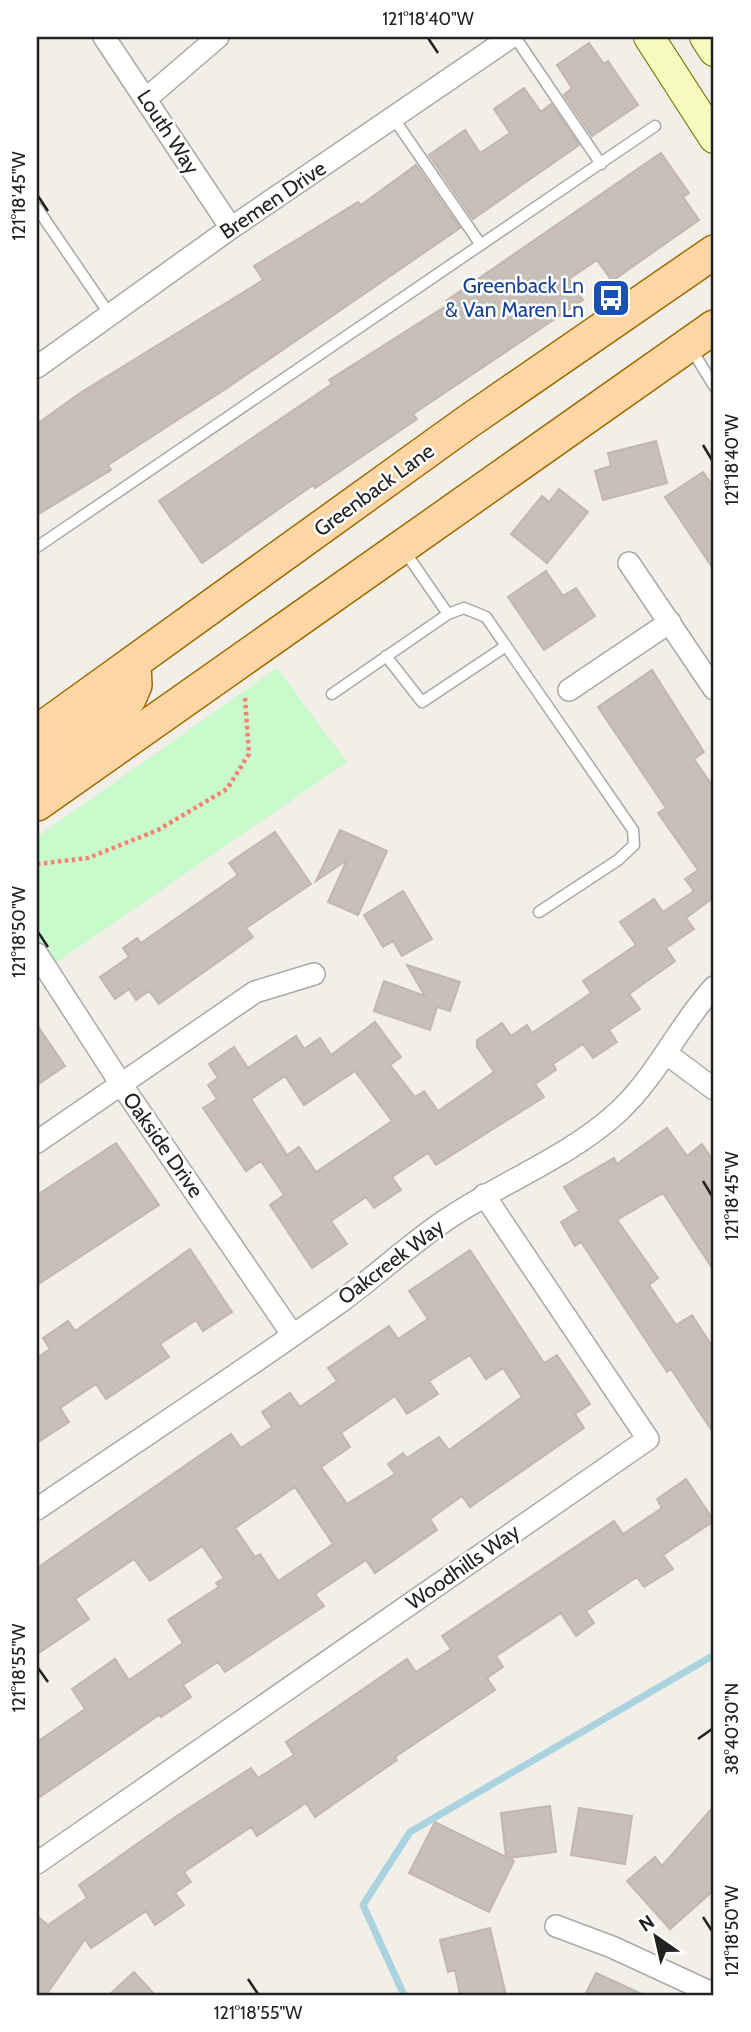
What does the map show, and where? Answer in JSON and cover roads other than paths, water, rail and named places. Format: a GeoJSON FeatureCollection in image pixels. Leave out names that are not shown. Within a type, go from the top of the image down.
{"type":"FeatureCollection","features":[{"type":"Feature","properties":{"kind":"main road"},"geometry":{"type":"LineString","coordinates":[[649,37],[714,138]]}},
{"type":"Feature","properties":{"kind":"main road"},"geometry":{"type":"LineString","coordinates":[[705,37],[714,51]]}},
{"type":"Feature","properties":{"kind":"main road","name":"Greenback Lane"},"geometry":{"type":"LineString","coordinates":[[37,732],[466,424],[714,252]]}},
{"type":"Feature","properties":{"kind":"main road"},"geometry":{"type":"LineString","coordinates":[[37,804],[701,336]]}},
{"type":"Feature","properties":{"kind":"main road"},"geometry":{"type":"LineString","coordinates":[[37,767],[129,699],[135,685],[134,664]]}},
{"type":"Feature","properties":{"kind":"street","name":"Louth Way"},"geometry":{"type":"LineString","coordinates":[[104,37],[147,97],[231,228]]}},
{"type":"Feature","properties":{"kind":"street"},"geometry":{"type":"LineString","coordinates":[[147,97],[218,37]]}},
{"type":"Feature","properties":{"kind":"street","name":"Bremen Drive"},"geometry":{"type":"LineString","coordinates":[[37,367],[231,228],[513,37]]}},
{"type":"Feature","properties":{"kind":"street"},"geometry":{"type":"LineString","coordinates":[[629,563],[714,689]]}},
{"type":"Feature","properties":{"kind":"street"},"geometry":{"type":"LineString","coordinates":[[569,690],[670,622]]}},
{"type":"Feature","properties":{"kind":"street","name":"Oakside Drive"},"geometry":{"type":"LineString","coordinates":[[37,954],[121,1084],[292,1334]]}},
{"type":"Feature","properties":{"kind":"street"},"geometry":{"type":"LineString","coordinates":[[37,1142],[255,992],[314,974]]}},
{"type":"Feature","properties":{"kind":"street","name":"Oakcreek Way"},"geometry":{"type":"LineString","coordinates":[[37,1509],[292,1334],[484,1195],[585,1138],[617,1113],[645,1084],[667,1054],[690,1014],[714,987]]}},
{"type":"Feature","properties":{"kind":"street"},"geometry":{"type":"LineString","coordinates":[[667,1054],[714,1089]]}},
{"type":"Feature","properties":{"kind":"street","name":"Woodhills Way"},"geometry":{"type":"LineString","coordinates":[[37,1863],[648,1439],[484,1195]]}},
{"type":"Feature","properties":{"kind":"street"},"geometry":{"type":"LineString","coordinates":[[556,1926],[612,1947],[714,1994]]}},
{"type":"Feature","properties":{"kind":"lane"},"geometry":{"type":"LineString","coordinates":[[513,37],[601,164]]}},
{"type":"Feature","properties":{"kind":"lane"},"geometry":{"type":"LineString","coordinates":[[394,119],[481,245]]}},
{"type":"Feature","properties":{"kind":"lane"},"geometry":{"type":"LineString","coordinates":[[37,547],[655,126]]}},
{"type":"Feature","properties":{"kind":"lane"},"geometry":{"type":"LineString","coordinates":[[37,208],[110,315]]}},
{"type":"Feature","properties":{"kind":"lane"},"geometry":{"type":"LineString","coordinates":[[701,336],[714,386]]}},
{"type":"Feature","properties":{"kind":"lane"},"geometry":{"type":"LineString","coordinates":[[401,547],[448,614]]}},
{"type":"Feature","properties":{"kind":"lane"},"geometry":{"type":"LineString","coordinates":[[332,694],[448,614],[464,608],[475,610],[486,617],[633,830],[634,845],[618,860],[539,912]]}},
{"type":"Feature","properties":{"kind":"lane"},"geometry":{"type":"LineString","coordinates":[[386,656],[422,702],[506,646]]}},
{"type":"Feature","properties":{"kind":"waterway"},"geometry":{"type":"LineString","coordinates":[[404,1995],[363,1905],[410,1832],[714,1655]]}},
{"type":"Feature","properties":{"kind":"place","name":"Greenback Ln & Van Maren Ln"},"geometry":{"type":"Point","coordinates":[611,298]}}]}
